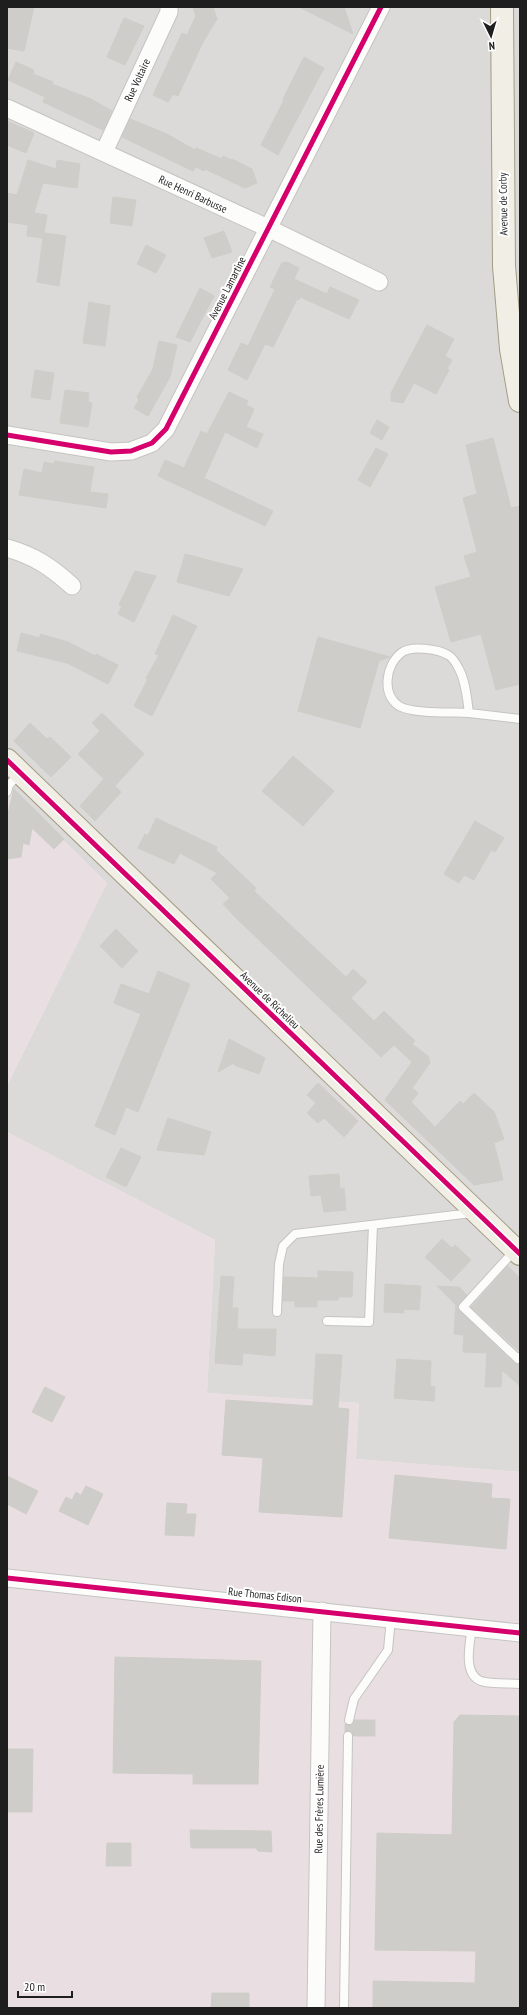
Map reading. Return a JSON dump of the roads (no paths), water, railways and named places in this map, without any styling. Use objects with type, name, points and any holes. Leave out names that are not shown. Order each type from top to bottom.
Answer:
[{"type":"main road","name":"Avenue de Corby","points":[[502,7],[502,193],[504,266],[514,317],[515,348],[520,401]]},
{"type":"main road","name":"Avenue de Richelieu","points":[[14,766],[518,1252]]},
{"type":"street","name":"Rue Voltaire","points":[[104,152],[169,12],[169,7]]},
{"type":"street","name":"Avenue Lamartine","points":[[7,435],[111,452],[132,451],[152,443],[166,429],[270,229],[381,7]]},
{"type":"street","name":"Rue Henri Barbusse","points":[[7,108],[270,229],[378,282]]},
{"type":"street","points":[[7,548],[27,553],[52,568],[72,586]]},
{"type":"street","name":"Rue Thomas Edison","points":[[7,1578],[520,1633]]},
{"type":"street","name":"Rue des Frères Lumière","points":[[316,2008],[322,1611]]},
{"type":"lane","points":[[469,713],[466,690],[460,669],[450,655],[436,650],[417,649],[402,652],[391,665],[387,679],[390,695],[399,706],[420,711],[469,713],[520,719]]},
{"type":"lane","points":[[7,792],[14,766]]},
{"type":"lane","points":[[277,1312],[279,1264],[283,1246],[295,1234],[477,1212]]},
{"type":"lane","points":[[327,1321],[369,1322],[373,1225]]},
{"type":"lane","points":[[518,1252],[463,1307],[518,1359],[520,1357]]},
{"type":"lane","points":[[349,1720],[354,1699],[388,1650],[391,1618]]},
{"type":"lane","points":[[472,1627],[468,1658],[472,1673],[484,1682],[520,1684]]},
{"type":"lane","points":[[344,2008],[348,1736]]}]
